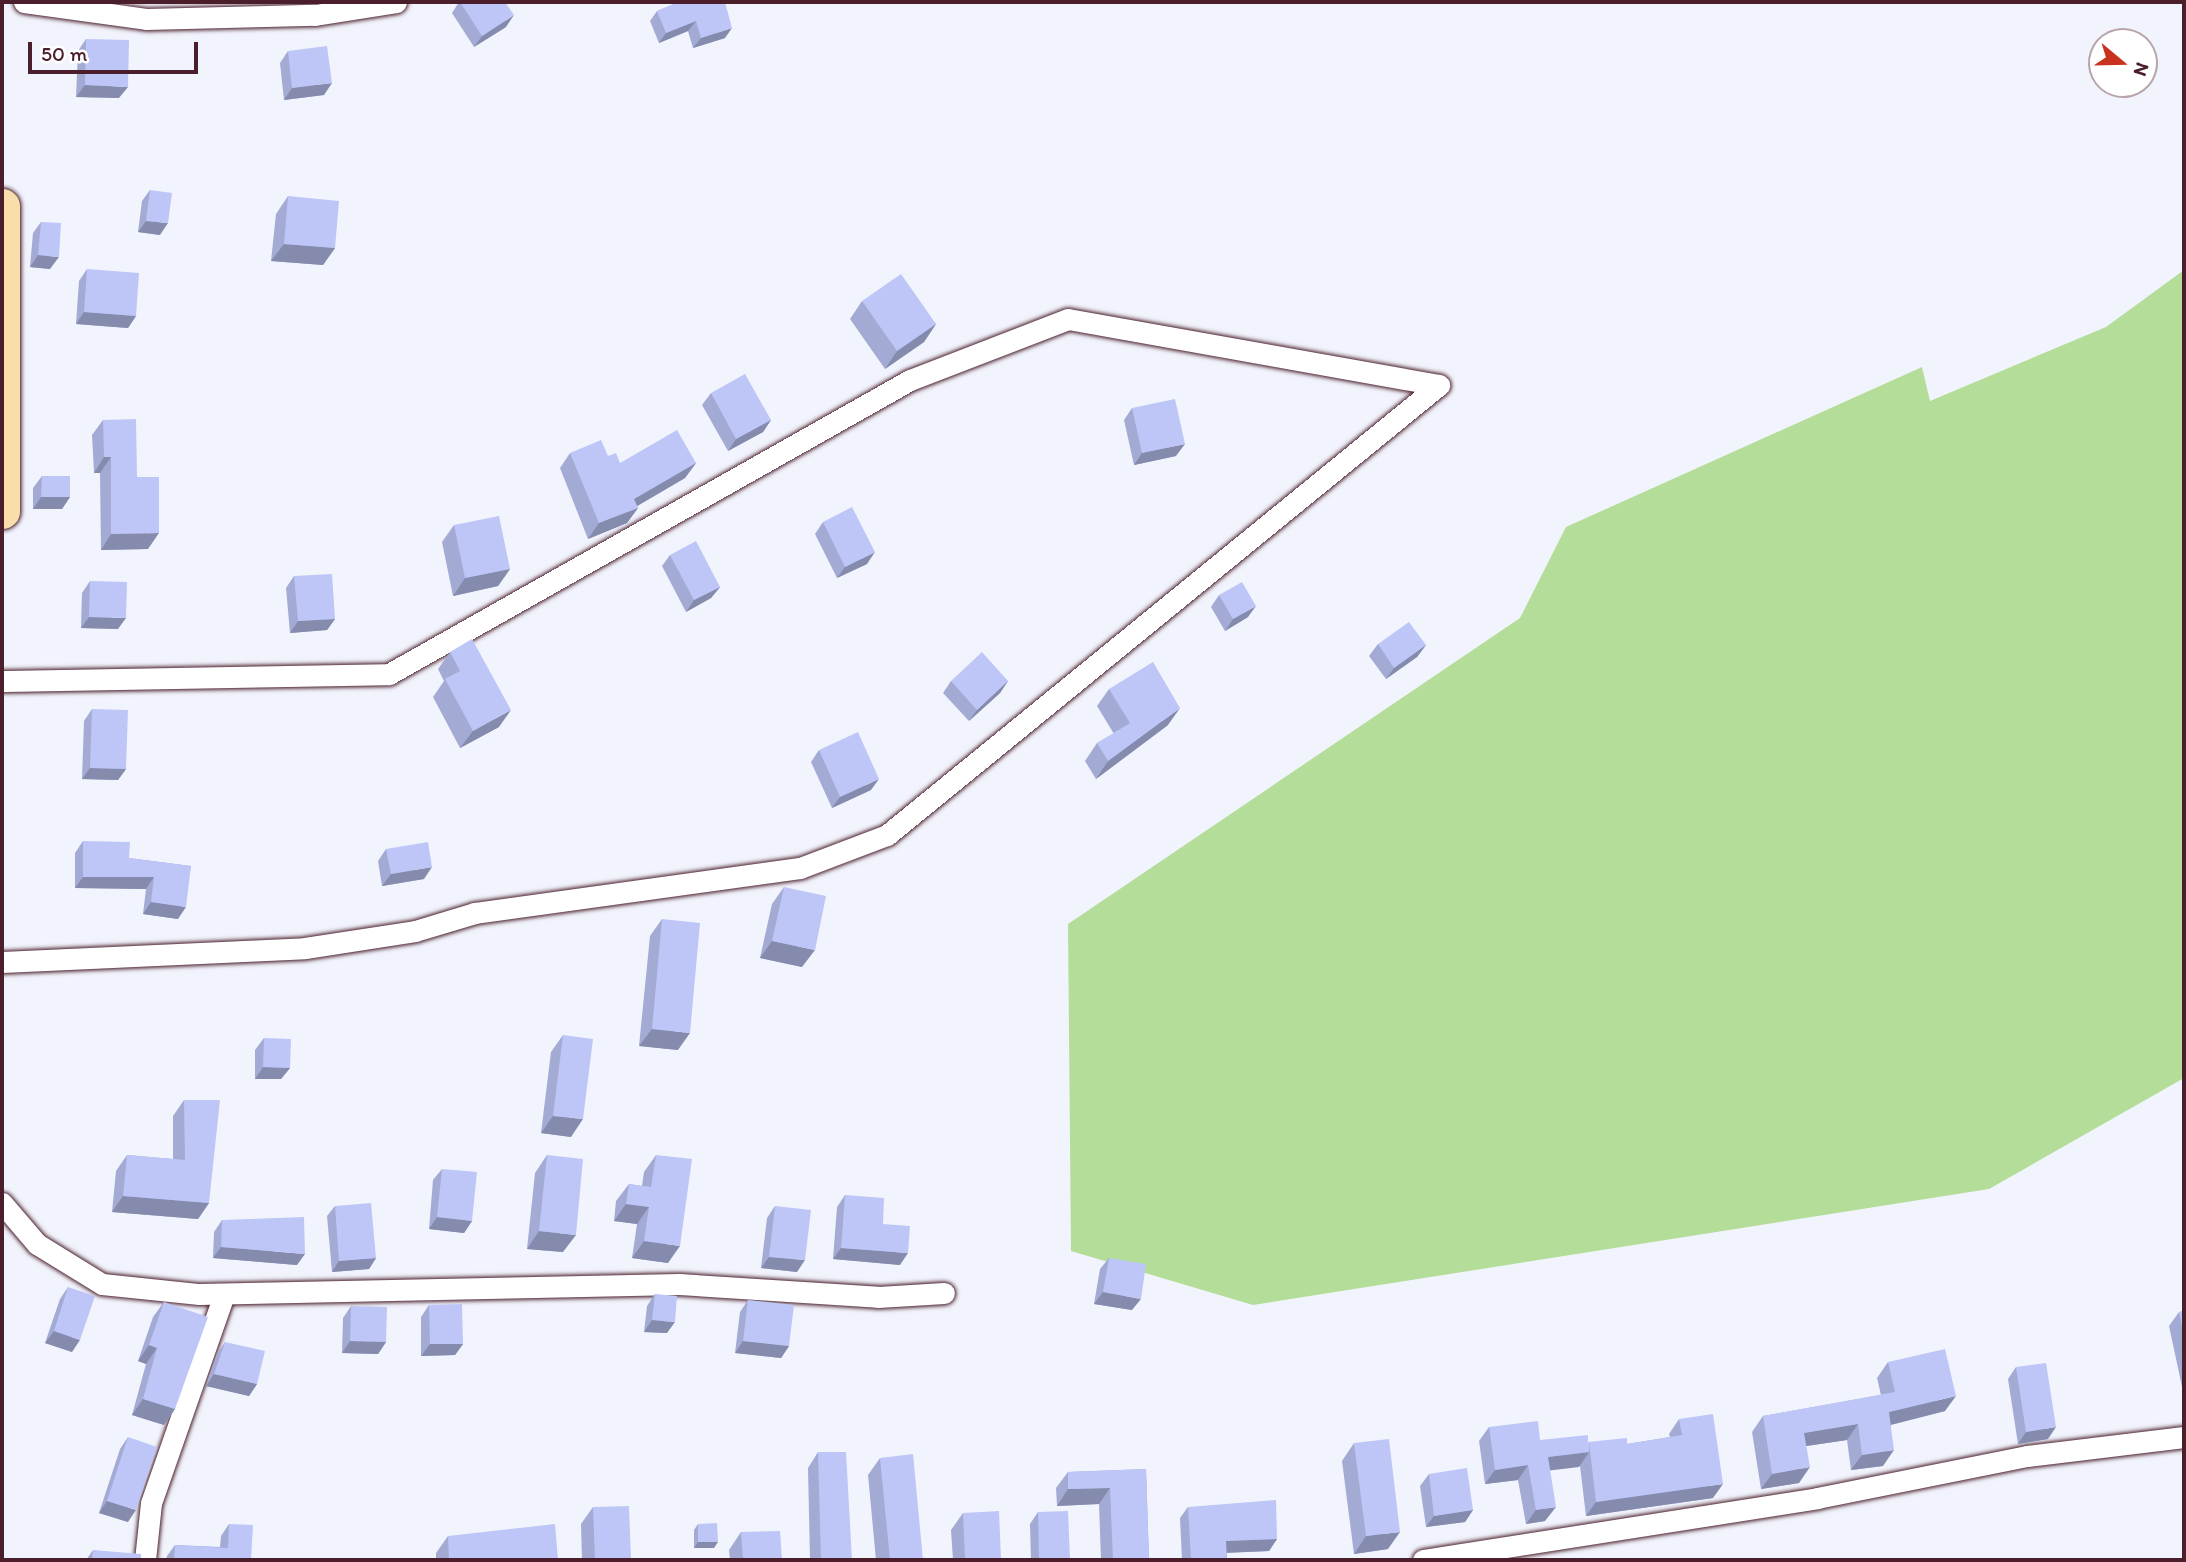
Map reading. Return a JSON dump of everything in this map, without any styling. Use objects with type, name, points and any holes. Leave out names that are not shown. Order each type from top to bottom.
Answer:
[{"type":"main road","points":[[2,206],[2,512]]},
{"type":"street","points":[[24,2],[146,19],[315,15],[396,2]]},
{"type":"street","points":[[2,681],[389,674],[910,380],[1068,319],[1439,386],[887,835],[800,868],[475,913],[415,931],[305,948],[2,962]]},
{"type":"street","points":[[2,1203],[37,1244],[102,1284],[224,1295],[665,1284],[878,1297],[944,1293]]},
{"type":"street","points":[[145,1560],[151,1503],[224,1295]]},
{"type":"street","points":[[1423,1560],[1817,1499],[2027,1456],[2184,1437]]},
{"type":"green space","points":[[2184,270],[2184,1078],[1989,1189],[1253,1305],[1071,1251],[1068,924],[1520,618],[1566,527],[1922,367],[1930,401],[2106,327]]},
{"type":"building","points":[[460,2],[505,2],[514,15],[482,36]]},
{"type":"building","points":[[679,2],[725,2],[732,28],[701,38],[696,21],[666,33],[657,11]]},
{"type":"building","points":[[86,39],[129,40],[128,87],[85,85]]},
{"type":"building","points":[[327,46],[332,83],[292,88],[288,51]]},
{"type":"building","points":[[150,190],[172,193],[168,223],[146,221]]},
{"type":"building","points":[[288,196],[339,201],[335,248],[284,244]]},
{"type":"building","points":[[41,222],[61,223],[59,257],[38,255]]},
{"type":"building","points":[[87,269],[139,273],[136,316],[84,312]]},
{"type":"building","points":[[901,274],[936,324],[897,351],[862,301]]},
{"type":"building","points":[[745,374],[771,420],[736,439],[711,393]]},
{"type":"building","points":[[1175,399],[1185,444],[1142,453],[1132,408]]},
{"type":"building","points":[[136,419],[137,477],[159,477],[159,533],[111,534],[111,457],[104,457],[103,420]]},
{"type":"building","points":[[677,430],[696,463],[634,499],[638,508],[599,523],[570,453],[601,440],[608,456],[616,453],[620,463]]},
{"type":"building","points":[[42,476],[70,476],[70,497],[41,497]]},
{"type":"building","points":[[852,507],[875,552],[845,567],[823,522]]},
{"type":"building","points":[[499,516],[510,569],[465,578],[454,525]]},
{"type":"building","points":[[696,541],[720,587],[694,600],[670,555]]},
{"type":"building","points":[[332,574],[335,619],[298,621],[294,576]]},
{"type":"building","points":[[90,581],[127,582],[126,618],[89,617]]},
{"type":"building","points":[[1242,582],[1256,606],[1233,619],[1219,595]]},
{"type":"building","points":[[1409,622],[1426,645],[1394,668],[1378,644]]},
{"type":"building","points":[[472,639],[511,710],[473,731],[445,679],[460,671],[450,652]]},
{"type":"building","points":[[982,652],[1008,681],[977,710],[951,681]]},
{"type":"building","points":[[1153,662],[1180,708],[1108,761],[1097,743],[1130,723],[1109,689]]},
{"type":"building","points":[[92,709],[128,710],[126,769],[90,768]]},
{"type":"building","points":[[858,732],[879,779],[840,797],[819,750]]},
{"type":"building","points":[[83,841],[130,842],[129,858],[191,866],[186,907],[151,902],[154,877],[83,877]]},
{"type":"building","points":[[428,842],[432,867],[391,874],[386,849]]},
{"type":"building","points":[[784,887],[826,896],[815,950],[772,941]]},
{"type":"building","points":[[662,919],[700,923],[690,1033],[652,1029]]},
{"type":"building","points":[[563,1035],[593,1039],[583,1119],[553,1116]]},
{"type":"building","points":[[264,1038],[291,1039],[290,1068],[263,1067]]},
{"type":"building","points":[[184,1100],[220,1100],[209,1203],[123,1196],[127,1155],[185,1160]]},
{"type":"building","points":[[547,1155],[583,1159],[576,1235],[539,1231]]},
{"type":"building","points":[[656,1155],[692,1159],[680,1246],[644,1241],[649,1207],[626,1204],[629,1184],[651,1187]]},
{"type":"building","points":[[442,1169],[477,1172],[472,1221],[437,1217]]},
{"type":"building","points":[[845,1195],[884,1198],[883,1224],[910,1226],[908,1253],[841,1248]]},
{"type":"building","points":[[371,1203],[376,1258],[339,1261],[335,1206]]},
{"type":"building","points":[[775,1206],[811,1210],[805,1260],[769,1257]]},
{"type":"building","points":[[304,1217],[305,1254],[221,1247],[222,1220]]},
{"type":"building","points":[[1109,1258],[1146,1264],[1141,1299],[1103,1292]]},
{"type":"building","points":[[68,1287],[95,1296],[80,1340],[54,1331]]},
{"type":"building","points":[[655,1294],[677,1296],[675,1322],[652,1320]]},
{"type":"building","points":[[748,1300],[794,1305],[789,1346],[743,1341]]},
{"type":"building","points":[[164,1302],[208,1317],[175,1409],[143,1399],[157,1348],[149,1345]]},
{"type":"building","points":[[462,1304],[463,1344],[430,1344],[429,1305]]},
{"type":"building","points":[[351,1306],[387,1307],[386,1342],[350,1341]]},
{"type":"building","points":[[2184,1311],[2184,1336],[2179,1312]]},
{"type":"building","points":[[225,1342],[265,1351],[257,1384],[214,1374]]},
{"type":"building","points":[[1945,1349],[1956,1396],[1889,1412],[1894,1450],[1862,1455],[1858,1424],[1804,1433],[1810,1467],[1772,1474],[1763,1416],[1895,1392],[1888,1362]]},
{"type":"building","points":[[2046,1363],[2056,1427],[2026,1432],[2016,1367]]},
{"type":"building","points":[[1713,1414],[1723,1484],[1596,1502],[1589,1442],[1589,1452],[1548,1457],[1556,1507],[1536,1510],[1528,1465],[1495,1470],[1489,1427],[1538,1421],[1540,1440],[1588,1435],[1588,1442],[1627,1438],[1627,1444],[1682,1435],[1679,1419]]},
{"type":"building","points":[[128,1437],[157,1447],[136,1510],[107,1501]]},
{"type":"building","points":[[1389,1439],[1400,1532],[1366,1536],[1354,1443]]},
{"type":"building","points":[[818,1452],[846,1452],[852,1560],[821,1560]]},
{"type":"building","points":[[913,1454],[923,1560],[890,1560],[880,1458]]},
{"type":"building","points":[[1467,1468],[1473,1510],[1434,1516],[1429,1474]]},
{"type":"building","points":[[1146,1469],[1149,1560],[1113,1560],[1110,1488],[1068,1489],[1068,1472]]},
{"type":"building","points":[[1276,1500],[1277,1539],[1226,1541],[1227,1560],[1191,1560],[1188,1507]]},
{"type":"building","points":[[629,1506],[631,1560],[595,1560],[593,1507]]},
{"type":"building","points":[[999,1511],[1001,1560],[965,1560],[963,1513]]},
{"type":"building","points":[[1068,1511],[1070,1560],[1039,1560],[1038,1512]]},
{"type":"building","points":[[717,1523],[718,1542],[698,1542],[698,1524]]},
{"type":"building","points":[[229,1524],[253,1525],[251,1560],[174,1560],[175,1545],[228,1548]]},
{"type":"building","points":[[555,1524],[558,1560],[449,1560],[448,1536]]},
{"type":"building","points":[[780,1531],[782,1560],[743,1560],[741,1532]]},
{"type":"building","points":[[93,1550],[141,1554],[141,1560],[92,1560]]}]
